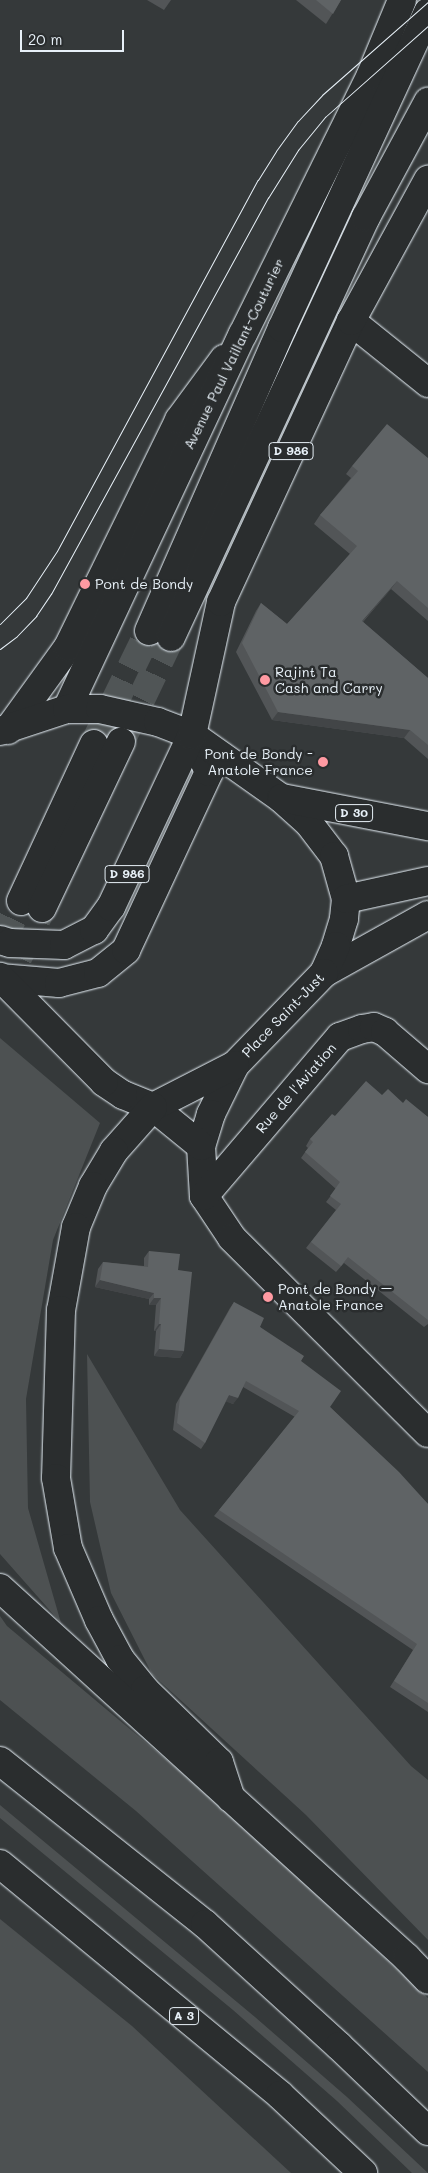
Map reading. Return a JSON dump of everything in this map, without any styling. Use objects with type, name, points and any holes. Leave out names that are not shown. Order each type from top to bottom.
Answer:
[{"type":"main road","name":"Avenue Paul Vaillant-Couturier","points":[[67,709],[243,334],[371,75],[402,0]]},
{"type":"main road","points":[[428,12],[286,319],[160,634],[366,217],[428,102]]},
{"type":"main road","name":"D 986","points":[[0,940],[10,943],[64,945],[94,930],[111,907],[192,735],[221,602],[351,321],[428,180]]},
{"type":"main road","points":[[351,321],[428,384]]},
{"type":"main road","points":[[3,734],[68,647],[179,420],[243,334]]},
{"type":"main road","name":"Place Saint-Just","points":[[3,734],[67,709],[100,709],[158,722],[192,735],[282,798],[308,822],[334,856],[346,899],[344,920],[336,946],[324,973],[235,1065],[153,1107]]},
{"type":"main road","points":[[0,977],[59,983],[98,973],[126,950],[209,772],[192,735]]},
{"type":"main road","points":[[94,744],[31,905],[121,742]]},
{"type":"main road","name":"D 30","points":[[282,798],[428,826]]},
{"type":"main road","points":[[346,899],[428,881]]},
{"type":"main road","points":[[324,973],[428,915]]},
{"type":"main road","points":[[0,977],[104,1082],[123,1094],[153,1107],[201,1146]]},
{"type":"main road","name":"Rue de l'Aviation","points":[[204,1196],[340,1036],[362,1028],[374,1027],[385,1032],[428,1069]]},
{"type":"main road","points":[[235,1065],[211,1114],[201,1146],[204,1196],[232,1238],[428,1433]]},
{"type":"main road","points":[[153,1107],[114,1151],[93,1186],[76,1227],[62,1310],[56,1478],[68,1548],[103,1628],[120,1659],[145,1690],[219,1762],[231,1798]]},
{"type":"main road","points":[[0,1588],[407,1958],[428,1980]]},
{"type":"main road","points":[[0,1761],[204,1924],[339,2046],[428,2130]]},
{"type":"main road","name":"A 3","points":[[0,1864],[280,2095],[363,2173]]},
{"type":"shaded area","points":[[0,1038],[100,1123],[53,1240],[26,1399],[28,1508],[61,1623],[0,1554]]},
{"type":"shaded area","points":[[87,1354],[180,1510],[411,1766],[428,1780],[428,1940],[306,1815],[152,1674],[111,1593],[90,1502]]},
{"type":"shaded area","points":[[0,1616],[7,1626],[224,1808],[428,1998],[428,2072],[136,1811],[0,1700]]},
{"type":"shaded area","points":[[0,1805],[255,2017],[347,2097],[428,2173],[412,2173],[337,2101],[233,2010],[0,1818]]},
{"type":"shaded area","points":[[0,1919],[132,2026],[291,2173],[0,2173]]},
{"type":"building","points":[[316,0],[341,0],[333,14]]},
{"type":"building","points":[[387,424],[428,458],[428,608],[397,581],[362,621],[428,678],[428,745],[410,730],[278,712],[242,643],[261,603],[287,624],[357,546],[320,515],[358,471],[352,466]]},
{"type":"building","points":[[366,1081],[382,1095],[388,1089],[403,1103],[406,1099],[428,1117],[428,1320],[348,1257],[341,1266],[311,1242],[341,1204],[330,1196],[340,1182],[305,1152],[313,1142],[310,1139],[332,1114],[335,1116]]},
{"type":"building","points":[[149,1251],[180,1254],[178,1270],[192,1272],[184,1351],[159,1349],[161,1298],[154,1298],[154,1293],[100,1280],[103,1262],[148,1267]]},
{"type":"building","points":[[234,1302],[264,1318],[260,1327],[304,1356],[301,1361],[341,1391],[330,1407],[399,1472],[428,1504],[428,1703],[394,1681],[417,1644],[219,1510],[299,1411],[246,1381],[238,1398],[229,1395],[205,1443],[177,1423],[180,1398]]},
{"type":"tunnel","points":[[94,744],[149,631]]},
{"type":"tunnel","points":[[123,737],[171,637]]},
{"type":"tunnel","points":[[0,944],[21,901]]},
{"type":"tunnel","points":[[0,995],[42,908]]},
{"type":"tram line","points":[[0,624],[26,598],[57,551],[258,180],[276,151],[298,121],[322,95],[428,2]]},
{"type":"tram line","points":[[0,649],[17,636],[36,616],[51,594],[268,198],[298,150],[325,117],[428,26]]},
{"type":"place","name":"Pont de Bondy","points":[[85,584]]},
{"type":"place","name":"Rajint Ta Cash and Carry","points":[[265,680]]},
{"type":"place","name":"Pont de Bondy - Anatole France","points":[[323,762]]},
{"type":"place","name":"Pont de Bondy – Anatole France","points":[[268,1297]]}]
